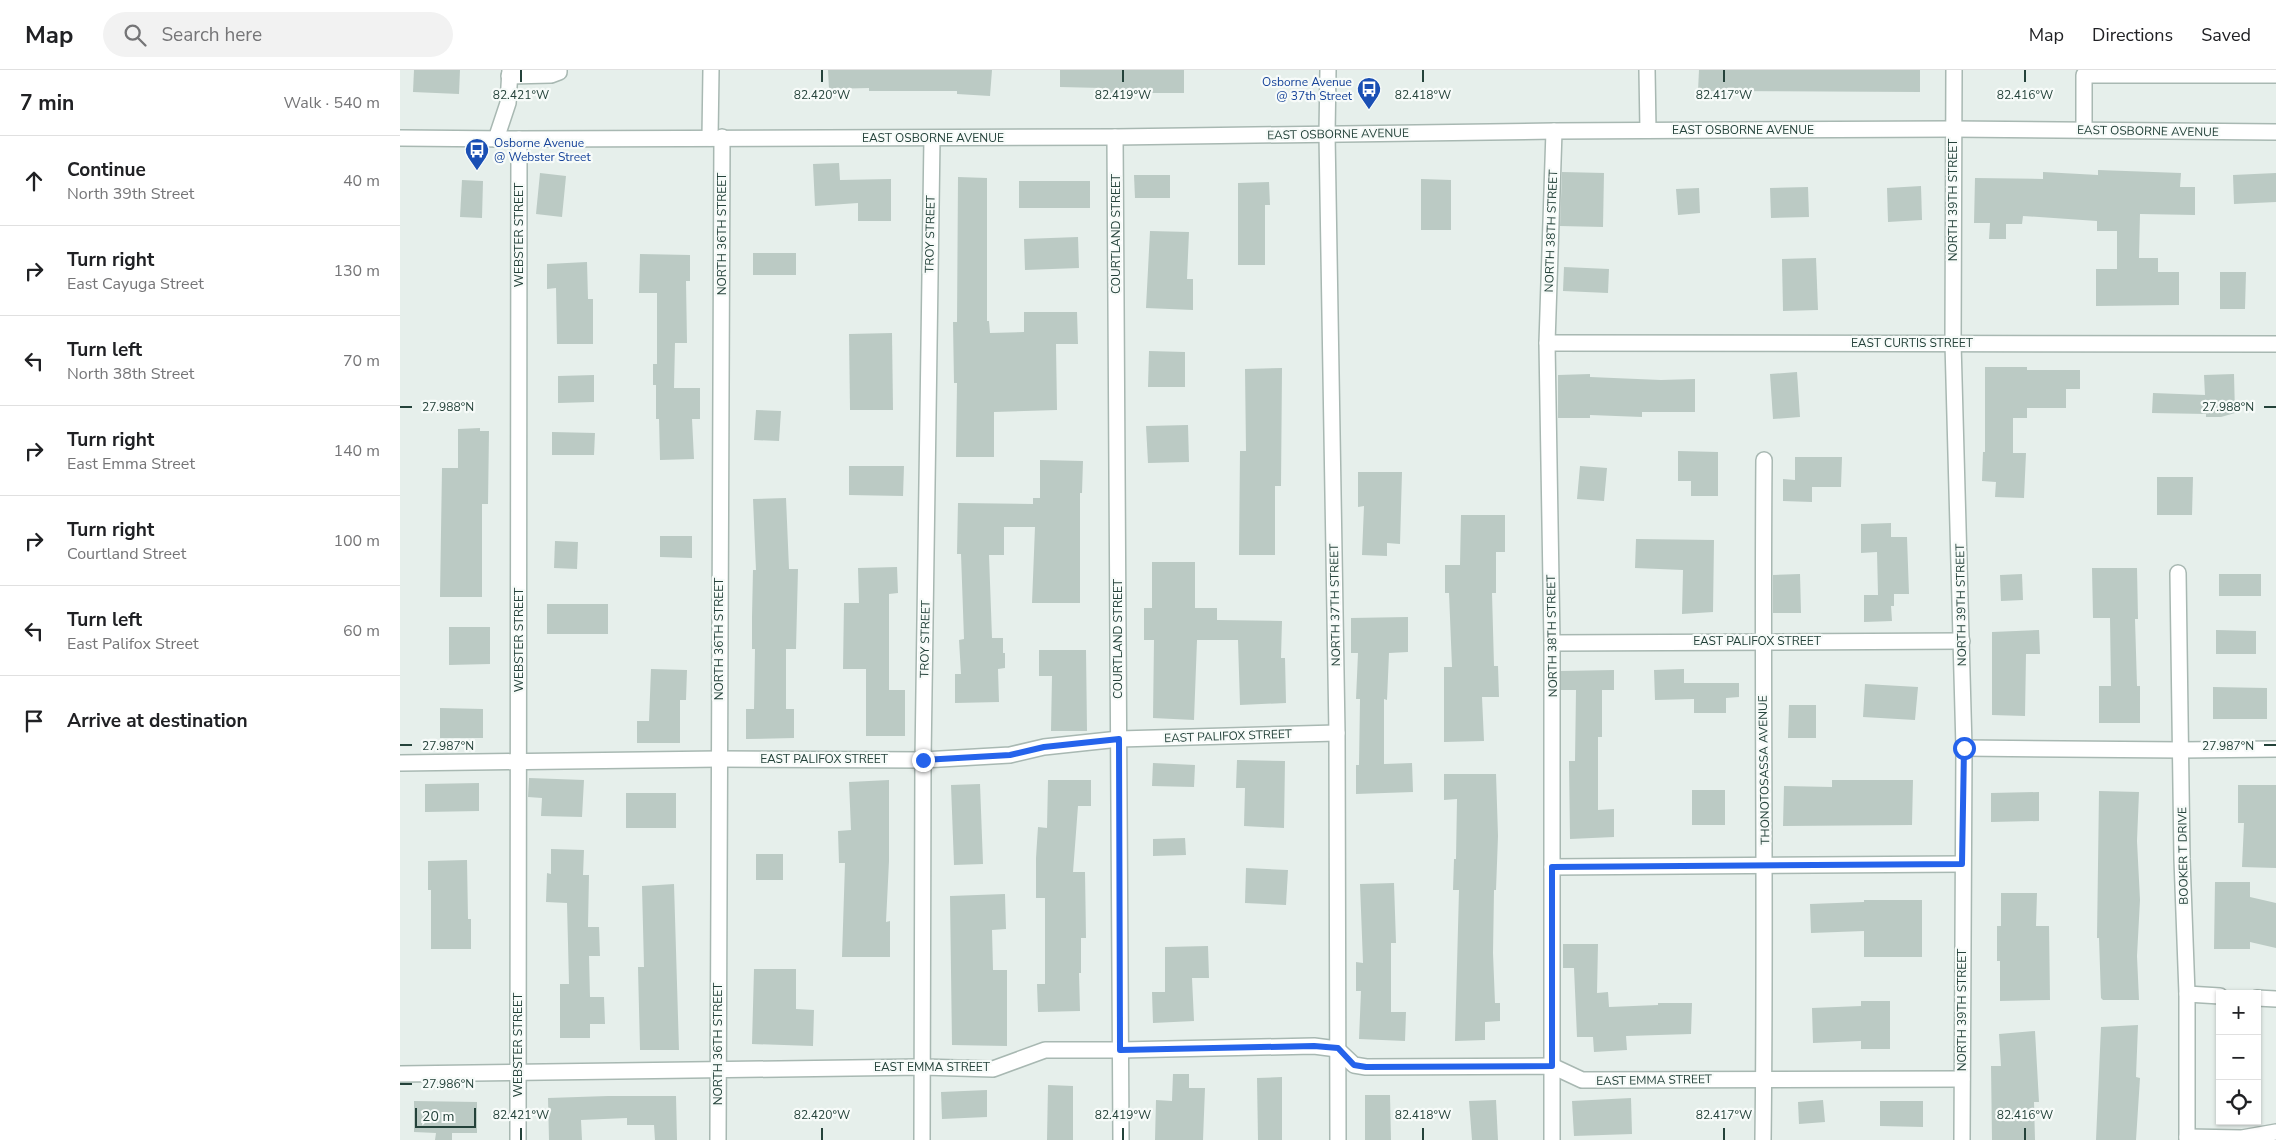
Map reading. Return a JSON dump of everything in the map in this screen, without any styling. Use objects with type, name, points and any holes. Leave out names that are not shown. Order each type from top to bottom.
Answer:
[{"type":"street","points":[[496,139],[508,103],[509,73],[551,75],[559,72],[559,70]]},
{"type":"street","name":"NORTH 36TH STREET","points":[[711,70],[716,137],[719,758],[718,1140]]},
{"type":"street","name":"NORTH 37TH STREET","points":[[1328,70],[1327,134],[1337,733],[1338,1140]]},
{"type":"street","points":[[1647,70],[1648,130]]},
{"type":"street","name":"NORTH 39TH STREET","points":[[1954,70],[1952,129],[1953,343],[1964,748],[1962,1140]]},
{"type":"street","points":[[2084,130],[2084,72],[2276,75]]},
{"type":"street","name":"EAST OSBORNE AVENUE","points":[[400,138],[1115,137],[1648,130],[1952,129],[2276,132]]},
{"type":"street","name":"NORTH 38TH STREET","points":[[1552,1140],[1552,643],[1547,343],[1554,131]]},
{"type":"street","name":"COURTLAND STREET","points":[[1115,137],[1121,1140]]},
{"type":"street","name":"TROY STREET","points":[[922,1140],[923,760],[932,138]]},
{"type":"street","name":"WEBSTER STREET","points":[[518,1140],[519,139]]},
{"type":"street","name":"EAST CURTIS STREET","points":[[1547,343],[2276,344]]},
{"type":"street","name":"THONOTOSASSA AVENUE","points":[[1763,1140],[1764,864],[1762,641],[1764,460]]},
{"type":"street","name":"BOOKER T DRIVE","points":[[2178,573],[2187,994],[2187,1138]]},
{"type":"street","name":"EAST PALIFOX STREET","points":[[1552,643],[1962,641]]},
{"type":"street","name":"EAST PALIFOX STREET","points":[[400,763],[519,763],[719,758],[923,760],[1010,755],[1044,747],[1119,739],[1337,733]]},
{"type":"street","points":[[1964,748],[2276,749]]},
{"type":"street","points":[[1552,867],[1962,864]]},
{"type":"street","points":[[2187,994],[2216,996]]},
{"type":"street","points":[[2261,998],[2276,999]]},
{"type":"street","name":"EAST EMMA STREET","points":[[400,1074],[922,1067],[992,1069],[1045,1050],[1314,1046],[1338,1048],[1354,1065],[1366,1067],[1552,1066],[1582,1080],[1962,1079]]},
{"type":"street","points":[[2187,1138],[2242,1138],[2276,1132]]},
{"type":"building","points":[[414,70],[460,70],[459,94],[413,92]]},
{"type":"building","points":[[828,70],[992,70],[990,96],[957,94],[957,91],[869,91],[869,88],[829,89]]},
{"type":"building","points":[[1060,70],[1184,70],[1184,93],[1102,93],[1102,88],[1060,87]]},
{"type":"building","points":[[1699,70],[1920,70],[1920,92],[1698,91]]},
{"type":"building","points":[[839,163],[840,180],[891,179],[891,221],[858,221],[858,203],[815,206],[813,164]]},
{"type":"building","points":[[2098,170],[2181,173],[2180,187],[2195,187],[2195,215],[2140,214],[2139,258],[2158,258],[2158,272],[2179,272],[2179,305],[2096,306],[2096,269],[2117,269],[2117,231],[2097,231],[2097,221],[2023,216],[2022,224],[2006,224],[2006,239],[1989,239],[1990,223],[1974,223],[1975,178],[2043,179],[2043,172],[2098,175]]},
{"type":"building","points":[[1562,172],[1604,173],[1603,227],[1560,226]]},
{"type":"building","points":[[540,173],[566,176],[562,217],[536,214]]},
{"type":"building","points":[[2276,173],[2276,202],[2234,204],[2233,175]]},
{"type":"building","points":[[1134,175],[1170,175],[1170,198],[1135,198]]},
{"type":"building","points":[[958,177],[987,178],[987,321],[989,321],[990,333],[1024,332],[1024,312],[1077,312],[1078,344],[1056,344],[1057,410],[994,412],[994,457],[956,457],[957,383],[954,383],[953,322],[957,322]]},
{"type":"building","points":[[1421,179],[1451,180],[1451,230],[1421,230]]},
{"type":"building","points":[[462,180],[483,181],[482,218],[460,217]]},
{"type":"building","points":[[1019,181],[1090,181],[1090,208],[1019,208]]},
{"type":"building","points":[[1269,182],[1270,205],[1265,205],[1265,265],[1238,265],[1238,183]]},
{"type":"building","points":[[1921,186],[1922,220],[1888,222],[1887,188]]},
{"type":"building","points":[[1808,187],[1809,217],[1771,218],[1770,188]]},
{"type":"building","points":[[1699,188],[1700,213],[1678,215],[1676,189]]},
{"type":"building","points":[[1150,231],[1189,232],[1187,279],[1193,279],[1193,310],[1146,308]]},
{"type":"building","points":[[1078,237],[1079,268],[1025,270],[1024,239]]},
{"type":"building","points":[[753,253],[796,253],[796,275],[753,275]]},
{"type":"building","points":[[640,254],[690,255],[690,281],[686,281],[687,343],[675,343],[674,388],[700,388],[700,419],[692,419],[694,459],[660,460],[659,419],[656,419],[656,385],[653,385],[653,364],[657,364],[657,293],[639,293]]},
{"type":"building","points":[[1816,258],[1818,310],[1783,311],[1782,259]]},
{"type":"building","points":[[587,262],[588,299],[593,299],[593,344],[557,344],[556,288],[547,289],[547,264]]},
{"type":"building","points":[[1564,267],[1609,269],[1608,293],[1563,291]]},
{"type":"building","points":[[2220,272],[2246,272],[2245,309],[2220,309]]},
{"type":"building","points":[[892,333],[893,410],[850,410],[849,334]]},
{"type":"building","points":[[1149,351],[1185,352],[1185,387],[1148,387]]},
{"type":"building","points":[[1985,367],[2027,367],[2027,370],[2080,370],[2080,389],[2066,389],[2066,408],[2027,408],[2027,418],[2013,418],[2013,453],[2026,453],[2024,498],[1995,497],[1996,482],[1982,481],[1983,452],[1985,452]]},
{"type":"building","points":[[1282,368],[1281,486],[1275,486],[1275,555],[1239,555],[1240,451],[1246,451],[1245,369]]},
{"type":"building","points":[[1797,372],[1800,417],[1773,419],[1770,374]]},
{"type":"building","points":[[1590,374],[1590,377],[1661,380],[1695,379],[1695,412],[1642,412],[1642,417],[1590,415],[1590,418],[1558,418],[1558,375]]},
{"type":"building","points":[[2234,374],[2235,413],[2221,417],[2206,417],[2206,414],[2152,413],[2153,393],[2205,395],[2204,375]]},
{"type":"building","points":[[594,375],[594,402],[558,403],[558,376]]},
{"type":"building","points":[[756,410],[781,411],[779,441],[754,440]]},
{"type":"building","points":[[1188,425],[1189,462],[1148,463],[1146,426]]},
{"type":"building","points":[[480,428],[480,431],[489,431],[488,504],[482,504],[482,597],[440,597],[442,468],[458,468],[458,429]]},
{"type":"building","points":[[552,432],[595,433],[594,455],[552,455]]},
{"type":"building","points":[[1678,451],[1718,452],[1718,496],[1691,496],[1691,481],[1678,481]]},
{"type":"building","points":[[1795,457],[1842,457],[1841,487],[1812,487],[1812,502],[1783,501],[1783,479],[1795,480]]},
{"type":"building","points":[[1040,460],[1083,461],[1082,493],[1080,493],[1080,603],[1032,603],[1035,527],[1004,527],[1004,555],[989,555],[992,638],[1003,638],[1003,653],[1005,653],[1005,668],[998,669],[999,702],[955,703],[955,674],[961,674],[959,640],[964,639],[961,554],[957,554],[958,503],[1033,504],[1033,498],[1040,498]]},
{"type":"building","points":[[849,466],[904,466],[903,496],[849,495]]},
{"type":"building","points":[[1580,466],[1607,468],[1604,501],[1577,499]]},
{"type":"building","points":[[1358,472],[1402,472],[1400,544],[1387,543],[1387,556],[1362,555],[1364,506],[1358,507]]},
{"type":"building","points":[[2157,477],[2193,477],[2192,515],[2157,515]]},
{"type":"building","points":[[786,498],[789,569],[798,569],[796,649],[786,649],[786,709],[794,709],[794,738],[746,739],[746,709],[754,709],[755,649],[752,649],[752,617],[753,570],[756,570],[753,499]]},
{"type":"building","points":[[1461,515],[1505,515],[1505,552],[1496,552],[1496,593],[1492,593],[1494,666],[1498,666],[1499,697],[1482,697],[1484,741],[1444,742],[1444,667],[1452,667],[1449,593],[1445,593],[1445,565],[1460,565]]},
{"type":"building","points":[[1891,523],[1891,537],[1907,537],[1909,594],[1894,594],[1894,606],[1891,606],[1892,621],[1864,622],[1864,595],[1878,595],[1877,552],[1861,553],[1861,524]]},
{"type":"building","points":[[660,536],[692,536],[692,558],[660,557]]},
{"type":"building","points":[[1636,539],[1714,540],[1713,612],[1682,614],[1683,570],[1635,568]]},
{"type":"building","points":[[555,541],[578,542],[577,569],[554,568]]},
{"type":"building","points":[[1152,562],[1195,562],[1195,608],[1217,608],[1217,620],[1282,621],[1281,658],[1285,658],[1286,703],[1240,705],[1238,640],[1197,640],[1194,720],[1153,718],[1154,640],[1144,640],[1144,608],[1152,608]]},
{"type":"building","points":[[897,567],[898,593],[889,594],[889,690],[905,690],[905,736],[866,736],[866,669],[843,669],[844,603],[859,603],[858,568]]},
{"type":"building","points":[[2092,568],[2137,568],[2138,619],[2135,619],[2137,686],[2140,686],[2140,723],[2099,723],[2099,686],[2111,686],[2110,618],[2093,618]]},
{"type":"building","points":[[1800,574],[1801,613],[1773,613],[1773,575]]},
{"type":"building","points":[[2022,574],[2023,600],[2001,601],[2000,575]]},
{"type":"building","points":[[2219,574],[2261,574],[2261,596],[2219,596]]},
{"type":"building","points":[[547,604],[608,604],[608,634],[547,634]]},
{"type":"building","points":[[1408,617],[1408,652],[1389,653],[1387,700],[1384,699],[1384,764],[1412,763],[1413,792],[1356,794],[1356,765],[1359,765],[1360,699],[1356,699],[1358,653],[1351,653],[1351,618]]},
{"type":"building","points":[[449,627],[490,627],[490,664],[449,665]]},
{"type":"building","points":[[2039,630],[2040,654],[2026,654],[2025,716],[1992,715],[1992,632]]},
{"type":"building","points":[[2216,630],[2256,631],[2256,654],[2216,654]]},
{"type":"building","points":[[1039,650],[1086,650],[1087,731],[1051,731],[1052,676],[1039,676]]},
{"type":"building","points":[[651,669],[687,670],[686,700],[680,700],[680,743],[637,743],[637,721],[649,721]]},
{"type":"building","points":[[1684,669],[1684,683],[1739,683],[1739,697],[1726,698],[1726,713],[1694,713],[1694,699],[1655,700],[1654,670]]},
{"type":"building","points":[[1614,670],[1614,690],[1602,690],[1602,737],[1598,737],[1598,810],[1614,809],[1614,837],[1570,839],[1569,761],[1575,761],[1576,690],[1561,690],[1561,671]]},
{"type":"building","points":[[1865,684],[1918,687],[1915,720],[1863,717]]},
{"type":"building","points":[[2213,687],[2267,688],[2267,719],[2213,719]]},
{"type":"building","points":[[1789,705],[1816,705],[1816,738],[1788,738]]},
{"type":"building","points":[[440,708],[483,709],[483,738],[440,738]]},
{"type":"building","points":[[1237,760],[1285,761],[1284,828],[1244,826],[1245,788],[1236,788]]},
{"type":"building","points":[[1153,763],[1195,765],[1194,787],[1152,786]]},
{"type":"building","points":[[1444,774],[1496,774],[1498,836],[1496,890],[1494,890],[1493,953],[1495,1003],[1500,1003],[1500,1021],[1485,1022],[1485,1040],[1455,1041],[1459,890],[1453,890],[1454,859],[1456,859],[1457,799],[1444,800]]},
{"type":"building","points":[[529,778],[584,780],[582,817],[541,816],[542,798],[528,797]]},
{"type":"building","points":[[889,780],[889,861],[886,922],[890,921],[890,957],[842,957],[845,863],[839,863],[838,831],[851,830],[849,782]]},
{"type":"building","points":[[1048,780],[1091,780],[1091,806],[1078,806],[1073,872],[1085,872],[1086,938],[1081,938],[1081,973],[1079,973],[1080,1011],[1038,1012],[1037,984],[1045,984],[1045,898],[1036,898],[1036,858],[1038,827],[1047,828]]},
{"type":"building","points":[[1832,780],[1913,780],[1912,825],[1783,826],[1784,786],[1832,787]]},
{"type":"building","points":[[479,783],[479,811],[425,812],[425,784]]},
{"type":"building","points":[[980,784],[983,864],[954,865],[951,785]]},
{"type":"building","points":[[2238,785],[2276,785],[2276,868],[2242,867],[2244,823],[2238,823]]},
{"type":"building","points":[[1692,790],[1725,790],[1725,825],[1692,825]]},
{"type":"building","points":[[2099,791],[2139,792],[2137,841],[2140,900],[2137,956],[2139,1000],[2103,1000],[2101,998],[2099,938],[2097,938]]},
{"type":"building","points":[[2039,792],[2039,821],[1991,822],[1991,793]]},
{"type":"building","points":[[626,793],[676,793],[676,828],[626,828]]},
{"type":"building","points":[[1185,838],[1186,855],[1153,856],[1153,839]]},
{"type":"building","points":[[551,849],[584,850],[583,875],[589,875],[588,927],[599,927],[600,956],[589,956],[590,997],[604,997],[605,1024],[590,1024],[590,1038],[560,1038],[560,984],[569,984],[567,903],[546,902],[547,873],[551,874]]},
{"type":"building","points":[[756,854],[783,854],[783,880],[756,880]]},
{"type":"building","points":[[467,860],[468,919],[471,919],[471,949],[431,949],[431,890],[428,890],[428,861]]},
{"type":"building","points":[[1246,868],[1288,870],[1286,905],[1245,903]]},
{"type":"building","points":[[2215,882],[2250,882],[2250,897],[2276,903],[2276,948],[2250,942],[2250,949],[2214,949]]},
{"type":"building","points":[[1394,883],[1396,943],[1391,943],[1391,1012],[1406,1012],[1405,1041],[1359,1039],[1361,991],[1356,991],[1356,962],[1363,963],[1360,884]]},
{"type":"building","points":[[674,884],[679,1050],[640,1050],[638,967],[644,967],[642,886]]},
{"type":"building","points":[[2001,893],[2037,893],[2036,926],[2049,926],[2050,1000],[2000,1001],[2000,961],[1997,961],[1997,926],[2001,926]]},
{"type":"building","points":[[1005,894],[1006,929],[992,930],[993,970],[1007,970],[1007,1046],[952,1045],[950,896]]},
{"type":"building","points":[[1864,900],[1922,900],[1922,957],[1864,957],[1864,931],[1811,933],[1810,904],[1864,902]]},
{"type":"building","points":[[1563,944],[1598,944],[1597,993],[1608,992],[1609,1007],[1658,1005],[1658,1003],[1692,1003],[1691,1034],[1626,1036],[1627,1050],[1594,1052],[1593,1037],[1577,1037],[1574,968],[1563,968]]},
{"type":"building","points":[[1208,946],[1209,978],[1192,978],[1194,1021],[1153,1023],[1152,992],[1165,992],[1165,947]]},
{"type":"building","points":[[754,969],[796,969],[796,1009],[814,1010],[813,1046],[752,1044]]},
{"type":"building","points":[[1861,1001],[1890,1001],[1890,1049],[1861,1049],[1861,1041],[1813,1043],[1812,1008],[1861,1006]]},
{"type":"building","points":[[2138,1025],[2136,1077],[2140,1078],[2136,1140],[2096,1140],[2101,1027]]},
{"type":"building","points":[[2035,1031],[2039,1102],[2034,1102],[2035,1140],[1992,1140],[1991,1066],[2001,1066],[1999,1034]]},
{"type":"building","points":[[1173,1074],[1189,1074],[1189,1088],[1205,1088],[1203,1140],[1155,1140],[1156,1100],[1172,1101]]},
{"type":"building","points":[[1282,1077],[1282,1140],[1258,1140],[1257,1078]]},
{"type":"building","points":[[1048,1085],[1073,1086],[1073,1140],[1047,1140]]},
{"type":"building","points":[[987,1090],[987,1117],[942,1119],[941,1092]]},
{"type":"building","points":[[1365,1095],[1390,1095],[1391,1140],[1365,1140]]},
{"type":"building","points":[[676,1096],[677,1140],[655,1140],[654,1125],[627,1125],[627,1118],[581,1120],[582,1140],[549,1140],[548,1098]]},
{"type":"building","points":[[1631,1098],[1632,1134],[1574,1136],[1572,1101]]},
{"type":"building","points":[[1496,1100],[1498,1140],[1472,1140],[1469,1101]]},
{"type":"building","points":[[1823,1100],[1825,1122],[1799,1124],[1798,1102]]},
{"type":"building","points":[[414,1101],[477,1102],[477,1133],[452,1133],[452,1140],[435,1140],[436,1133],[414,1132]]},
{"type":"building","points":[[1880,1101],[1923,1101],[1923,1127],[1880,1126]]},
{"type":"place","name":"Osborne Avenue @ 37th Street","points":[[1369,110]]},
{"type":"place","name":"Osborne Avenue @ Webster Street","points":[[477,171]]},
{"type":"route","points":[[923,760],[1010,755],[1044,747],[1119,739],[1120,1050],[1314,1046],[1338,1048],[1354,1065],[1366,1067],[1552,1066],[1552,867],[1962,864],[1964,748]]}]
